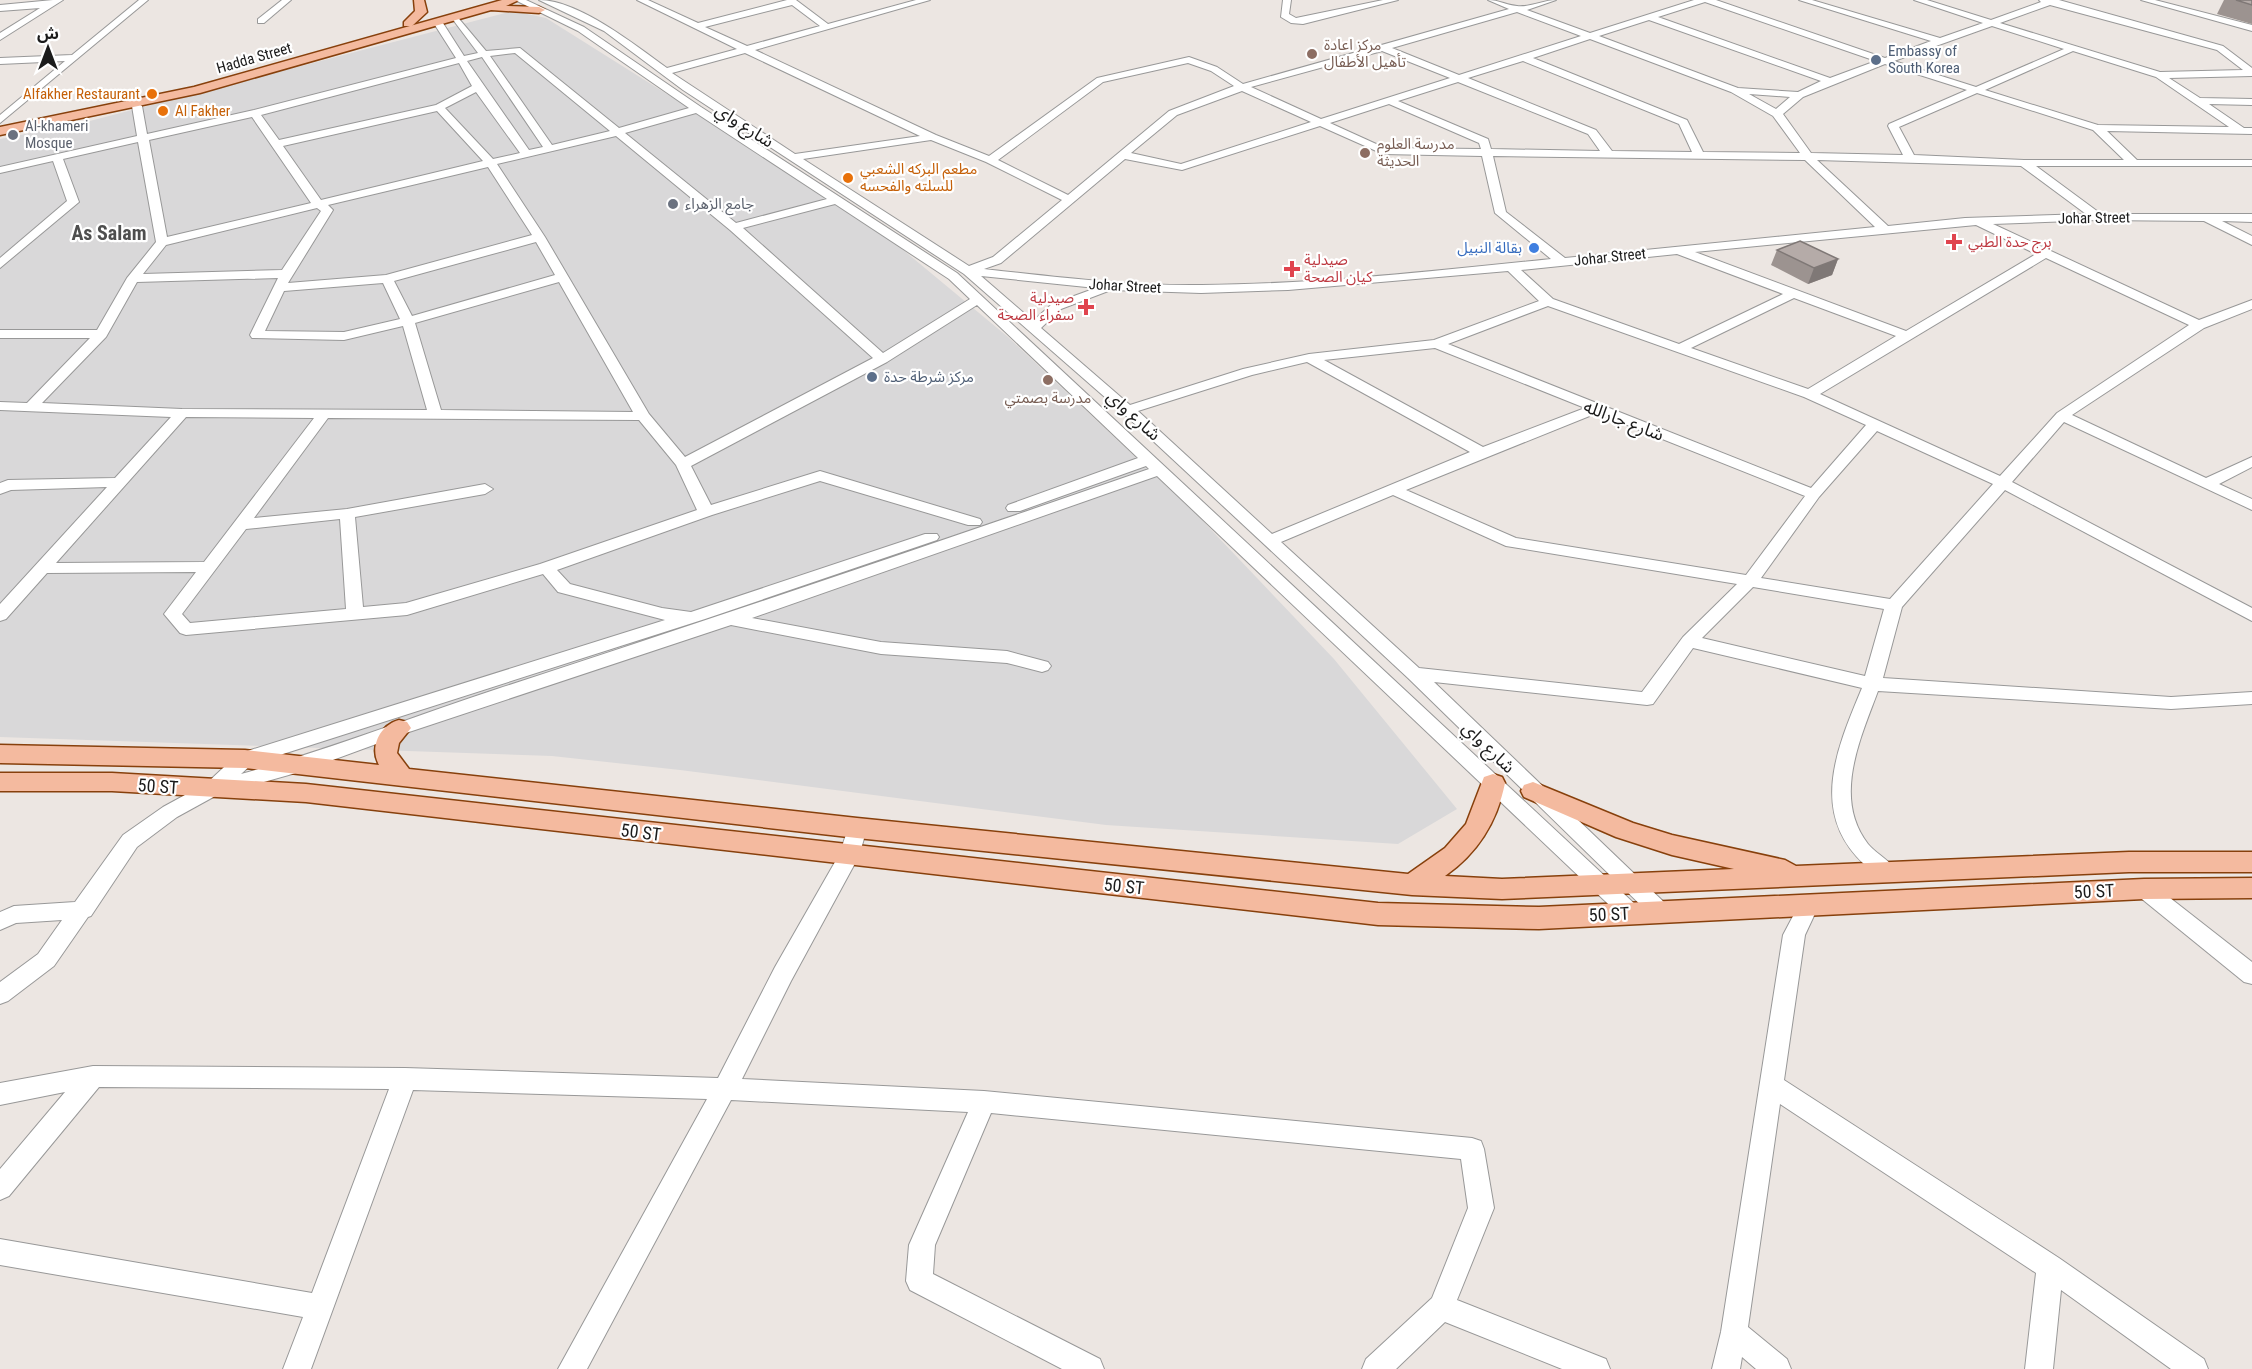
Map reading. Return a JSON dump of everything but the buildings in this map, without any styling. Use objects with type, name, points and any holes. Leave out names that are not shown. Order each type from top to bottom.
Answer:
[{"type":"main road","points":[[408,24],[421,12],[419,0]]},
{"type":"main road","name":"Hadda Street","points":[[0,122],[135,103],[492,0]]},
{"type":"main road","name":"Hadda Street","points":[[0,131],[210,88],[514,0]]},
{"type":"main road","points":[[477,11],[547,4]]},
{"type":"main road","points":[[399,728],[388,742],[386,758],[388,764],[402,776]]},
{"type":"main road","name":"50 ST","points":[[0,754],[244,759],[857,828],[1412,885],[1502,889],[1822,877],[2128,862],[2252,862]]},
{"type":"main road","name":"50 ST","points":[[0,782],[112,782],[306,793],[1378,914],[1539,918],[2144,889],[2252,888]]},
{"type":"main road","points":[[1412,885],[1451,860],[1470,838],[1484,817],[1491,801],[1493,783]]},
{"type":"main road","points":[[1533,791],[1616,826],[1672,845],[1822,877]]},
{"type":"street","points":[[0,122],[71,58],[144,0]]},
{"type":"street","points":[[261,21],[287,0]]},
{"type":"street","name":"شارع واي","points":[[519,0],[547,4],[607,29],[687,88],[968,271],[1128,410],[1414,674],[1661,912]]},
{"type":"street","points":[[641,0],[932,137],[990,160],[1068,199]]},
{"type":"street","points":[[664,72],[926,0]]},
{"type":"street","points":[[1287,0],[1284,15],[1294,21],[1303,21],[1394,0]]},
{"type":"street","points":[[1492,0],[1735,90],[1777,114],[1808,158],[1886,230]]},
{"type":"street","points":[[953,276],[997,260],[1173,113],[1242,87],[1552,0]]},
{"type":"street","points":[[1123,155],[1182,167],[1703,0]]},
{"type":"street","points":[[1708,0],[1884,61],[2097,128],[2247,131]]},
{"type":"street","points":[[1803,0],[1940,41]]},
{"type":"street","points":[[1918,0],[2159,75],[2247,131],[2252,138]]},
{"type":"street","points":[[2145,0],[2252,28]]},
{"type":"street","points":[[698,26],[791,1],[826,27]]},
{"type":"street","points":[[1777,114],[1799,95],[1830,81],[2049,1],[2220,48],[2252,73]]},
{"type":"street","points":[[0,8],[56,2]]},
{"type":"street","points":[[0,38],[56,2]]},
{"type":"street","name":"شارع واي","points":[[547,4],[697,109],[953,276],[1631,914]]},
{"type":"street","points":[[455,17],[484,54],[550,149]]},
{"type":"street","points":[[1649,17],[1830,81]]},
{"type":"street","points":[[438,22],[478,87],[526,154]]},
{"type":"street","points":[[1384,48],[1592,132],[1607,152]]},
{"type":"street","points":[[1910,158],[1893,126],[2071,49]]},
{"type":"street","points":[[0,170],[255,113],[484,54],[517,50],[734,227],[882,359]]},
{"type":"street","points":[[0,61],[71,58]]},
{"type":"street","points":[[1525,58],[1683,122],[1699,155]]},
{"type":"street","points":[[990,160],[1100,80],[1189,60],[1214,69],[1242,87],[1383,151],[1607,152],[1808,158],[1910,158],[2024,163],[2252,163]]},
{"type":"street","points":[[2159,75],[2252,73]]},
{"type":"street","points":[[276,144],[439,107],[478,87]]},
{"type":"street","points":[[672,92],[687,88]]},
{"type":"street","points":[[1735,90],[1799,95]]},
{"type":"street","points":[[1390,101],[1485,141],[1501,213],[1562,262]]},
{"type":"street","points":[[2199,101],[2252,102]]},
{"type":"street","points":[[494,107],[516,102]]},
{"type":"street","points":[[135,103],[162,242]]},
{"type":"street","points":[[439,107],[490,162],[539,237],[643,416],[683,464],[706,512]]},
{"type":"street","points":[[33,405],[101,334],[133,279],[162,242],[550,149],[697,109]]},
{"type":"street","points":[[255,113],[318,204],[327,210],[286,274],[257,335],[344,336],[408,321],[561,278]]},
{"type":"street","points":[[2097,128],[2134,163]]},
{"type":"street","points":[[795,157],[932,137]]},
{"type":"street","points":[[0,264],[73,202],[57,158]]},
{"type":"street","points":[[2024,163],[2098,217]]},
{"type":"street","points":[[734,227],[836,200]]},
{"type":"street","name":"Johar Street","points":[[968,271],[1118,287],[1201,289],[1288,286],[1977,222],[2098,217],[2252,218]]},
{"type":"street","points":[[2206,217],[2252,242]]},
{"type":"street","points":[[1977,222],[2199,325]]},
{"type":"street","points":[[281,287],[387,279],[539,237]]},
{"type":"street","points":[[1675,250],[1907,336]]},
{"type":"street","points":[[1809,394],[2044,254]]},
{"type":"street","points":[[1511,267],[1548,302],[1809,394],[2001,482],[2252,615]]},
{"type":"street","points":[[133,279],[286,274]]},
{"type":"street","points":[[387,279],[408,321],[436,416]]},
{"type":"street","points":[[1035,327],[1042,315],[1064,303],[1118,287]]},
{"type":"street","points":[[1680,348],[1794,293]]},
{"type":"street","points":[[683,464],[882,359],[978,299]]},
{"type":"street","name":"شارع جارالله","points":[[1128,410],[1248,372],[1309,358],[1436,344],[1548,302]]},
{"type":"street","points":[[1887,873],[1861,849],[1845,818],[1841,782],[1846,751],[1872,684],[1894,605],[2062,416],[2199,325],[2252,304]]},
{"type":"street","points":[[0,334],[101,334]]},
{"type":"street","name":"شارع جارالله","points":[[1436,344],[1814,494]]},
{"type":"street","points":[[1309,358],[1482,452]]},
{"type":"street","points":[[0,406],[33,405],[182,413],[643,416]]},
{"type":"street","points":[[1270,541],[1482,452],[1595,409]]},
{"type":"street","points":[[0,615],[45,568],[182,413]]},
{"type":"street","points":[[325,413],[173,614],[186,628],[407,609],[546,568],[706,512],[820,476],[974,522]]},
{"type":"street","points":[[2062,416],[2252,505]]},
{"type":"street","points":[[1414,674],[1647,699],[1689,641],[1750,580],[1814,494],[1875,424]]},
{"type":"street","points":[[2206,484],[2252,461]]},
{"type":"street","points":[[0,994],[46,960],[84,910],[130,841],[170,812],[211,789],[244,759],[699,615],[974,522],[1153,466]]},
{"type":"street","points":[[211,789],[296,766],[399,728],[730,619],[1153,466]]},
{"type":"street","points":[[0,489],[8,485],[121,482]]},
{"type":"street","points":[[243,524],[347,514],[485,489]]},
{"type":"street","points":[[1394,490],[1512,542],[1894,605]]},
{"type":"street","points":[[347,514],[355,615]]},
{"type":"street","points":[[45,568],[209,567]]},
{"type":"street","points":[[546,568],[564,588],[662,614],[730,619],[881,648],[1007,657],[1042,666]]},
{"type":"street","points":[[1308,610],[1332,600]]},
{"type":"street","points":[[1689,641],[1872,684],[2171,703],[2252,698]]},
{"type":"street","points":[[576,1367],[725,1089],[783,974],[849,856],[857,828]]},
{"type":"street","points":[[2144,889],[2252,975]]},
{"type":"street","points":[[1726,1369],[1734,1332],[1794,935],[1809,905]]},
{"type":"street","points":[[0,921],[14,915],[84,910]]},
{"type":"street","points":[[0,1188],[93,1076]]},
{"type":"street","points":[[0,1094],[93,1076],[405,1079],[725,1089],[984,1102],[1472,1149],[1481,1208],[1441,1306],[1376,1369]]},
{"type":"street","points":[[297,1369],[405,1079]]},
{"type":"street","points":[[1772,1085],[2049,1267],[2194,1369]]},
{"type":"street","points":[[984,1102],[922,1245],[919,1281],[1090,1369]]},
{"type":"street","points":[[0,1252],[319,1307]]},
{"type":"street","points":[[2039,1369],[2049,1267]]},
{"type":"street","points":[[1441,1306],[1596,1369]]},
{"type":"street","points":[[1734,1332],[1777,1369]]},
{"type":"shaded area","points":[[513,11],[546,18],[678,101],[896,244],[1008,337],[1198,516],[1334,659],[1457,809],[1398,844],[1106,825],[680,770],[552,756],[0,737],[0,139],[86,122]]},
{"type":"place","name":"مركز اعادة تأهيل الأطفال","points":[[1312,54]]},
{"type":"place","name":"Embassy of South Korea","points":[[1876,60]]},
{"type":"place","name":"Alfakher Restaurant","points":[[152,94]]},
{"type":"place","name":"Al Fakher","points":[[163,111]]},
{"type":"place","name":"Al-khameri Mosque","points":[[13,135]]},
{"type":"place","name":"مدرسة العلوم الحديثة","points":[[1365,153]]},
{"type":"place","name":"مطعم البركه الشعبي للسلته والفحسه","points":[[848,178]]},
{"type":"place","name":"جامع الزهراء","points":[[673,204]]},
{"type":"place","name":"برج حدة الطبي","points":[[1954,242]]},
{"type":"place","name":"بقالة النبيل","points":[[1534,248]]},
{"type":"place","name":"صيدلية كيان الصحة","points":[[1292,269]]},
{"type":"place","name":"صيدلية سفراء الصحة","points":[[1086,307]]},
{"type":"place","name":"مركز شرطة حدة","points":[[872,377]]},
{"type":"place","name":"مدرسة بصمتي","points":[[1048,380]]},
{"type":"district","name":"As Salam","points":[[109,233]]}]
